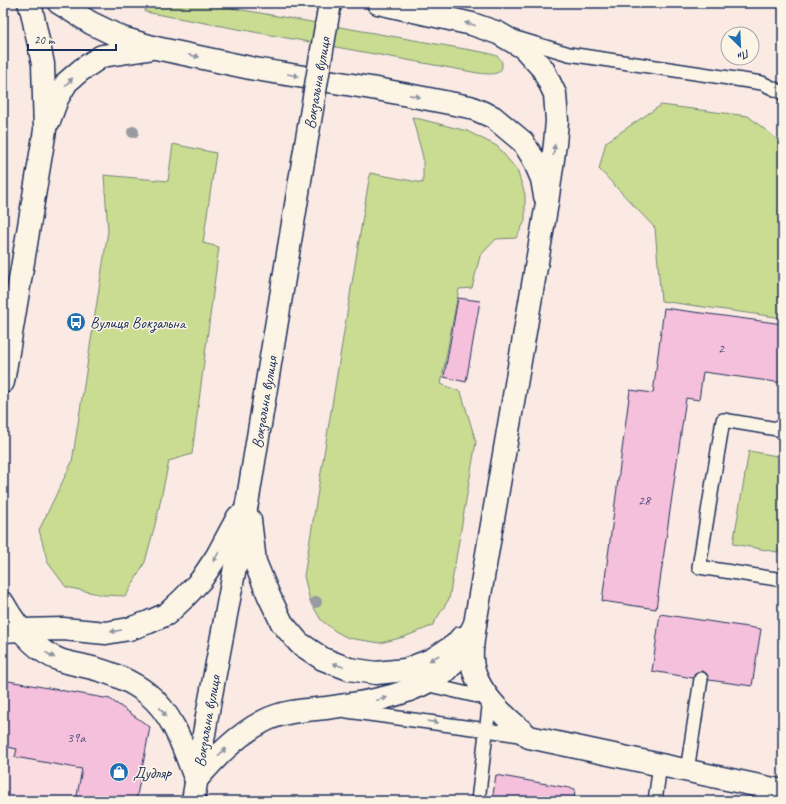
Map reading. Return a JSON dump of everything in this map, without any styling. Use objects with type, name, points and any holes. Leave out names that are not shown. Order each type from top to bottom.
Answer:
[{"type":"main road","points":[[3,382],[45,130],[43,64],[29,3]]},
{"type":"main road","points":[[59,3],[91,23],[122,38],[156,48],[255,68],[470,107],[493,117],[523,142],[533,158],[542,180],[547,203]]},
{"type":"main road","name":"Вокзальна вулиця","points":[[194,791],[248,498],[330,3]]},
{"type":"main road","points":[[378,3],[472,24],[498,34],[524,48],[543,69],[555,94],[557,121],[547,203],[475,624],[472,659],[477,682],[507,718],[529,737],[783,791]]},
{"type":"main road","points":[[45,130],[57,99],[67,82],[81,70],[102,56],[156,48]]},
{"type":"main road","points":[[248,498],[256,562],[269,596],[282,622],[299,643],[323,659],[349,669],[376,673],[405,670],[432,660],[455,645],[475,624]]},
{"type":"main road","points":[[12,630],[63,630],[106,633],[129,629],[167,614],[201,580],[217,556],[248,498]]},
{"type":"main road","points":[[3,603],[12,630],[59,660],[85,666],[128,680],[148,694],[163,711],[177,731],[194,791]]},
{"type":"main road","points":[[194,791],[230,744],[265,721],[297,711],[371,702],[425,684],[444,673],[460,653],[475,624]]},
{"type":"lane","points":[[498,34],[569,54],[762,83],[783,93]]},
{"type":"lane","points":[[783,430],[723,420],[699,567],[783,580]]},
{"type":"lane","points":[[376,673],[490,699],[478,801]]},
{"type":"lane","points":[[687,771],[701,679]]},
{"type":"lane","points":[[325,708],[529,737]]},
{"type":"lane","points":[[655,801],[660,765]]},
{"type":"shaded area","points":[[3,680],[110,699],[150,727],[136,801],[3,801]]},
{"type":"green space","points":[[146,3],[203,3],[482,52],[498,57],[502,62],[502,68],[497,73],[493,74],[478,73],[145,12]]},
{"type":"green space","points":[[661,105],[748,116],[783,144],[783,318],[661,301],[655,228],[599,169],[606,142]]},
{"type":"green space","points":[[412,117],[467,131],[497,146],[517,170],[525,194],[525,221],[516,238],[496,239],[480,256],[472,288],[459,289],[441,384],[461,392],[476,442],[449,599],[432,626],[404,637],[380,643],[348,638],[335,631],[321,620],[310,601],[304,576],[370,173],[423,183],[423,157]]},
{"type":"green space","points":[[173,144],[216,153],[203,243],[219,247],[192,454],[169,461],[157,517],[145,562],[126,596],[103,595],[66,587],[48,563],[39,530],[72,462],[108,231],[104,175],[168,181]]},
{"type":"green space","points":[[749,451],[783,457],[783,553],[733,544]]},
{"type":"building","points":[[458,298],[480,301],[466,382],[444,377]]},
{"type":"building","points":[[664,308],[783,324],[783,383],[703,372],[699,400],[686,398],[656,609],[602,601],[630,390],[653,393]]},
{"type":"building","points":[[660,614],[761,629],[752,686],[709,680],[706,673],[702,671],[695,674],[693,678],[652,671]]},
{"type":"building","points":[[3,680],[110,699],[150,727],[136,801],[76,801],[82,769],[15,757],[17,749],[3,746]]},
{"type":"building","points":[[496,775],[575,789],[574,801],[492,801]]},
{"type":"place","name":"Вулиця Вокзальна","points":[[76,322]]},
{"type":"place","name":"Дудляр","points":[[119,772]]}]
